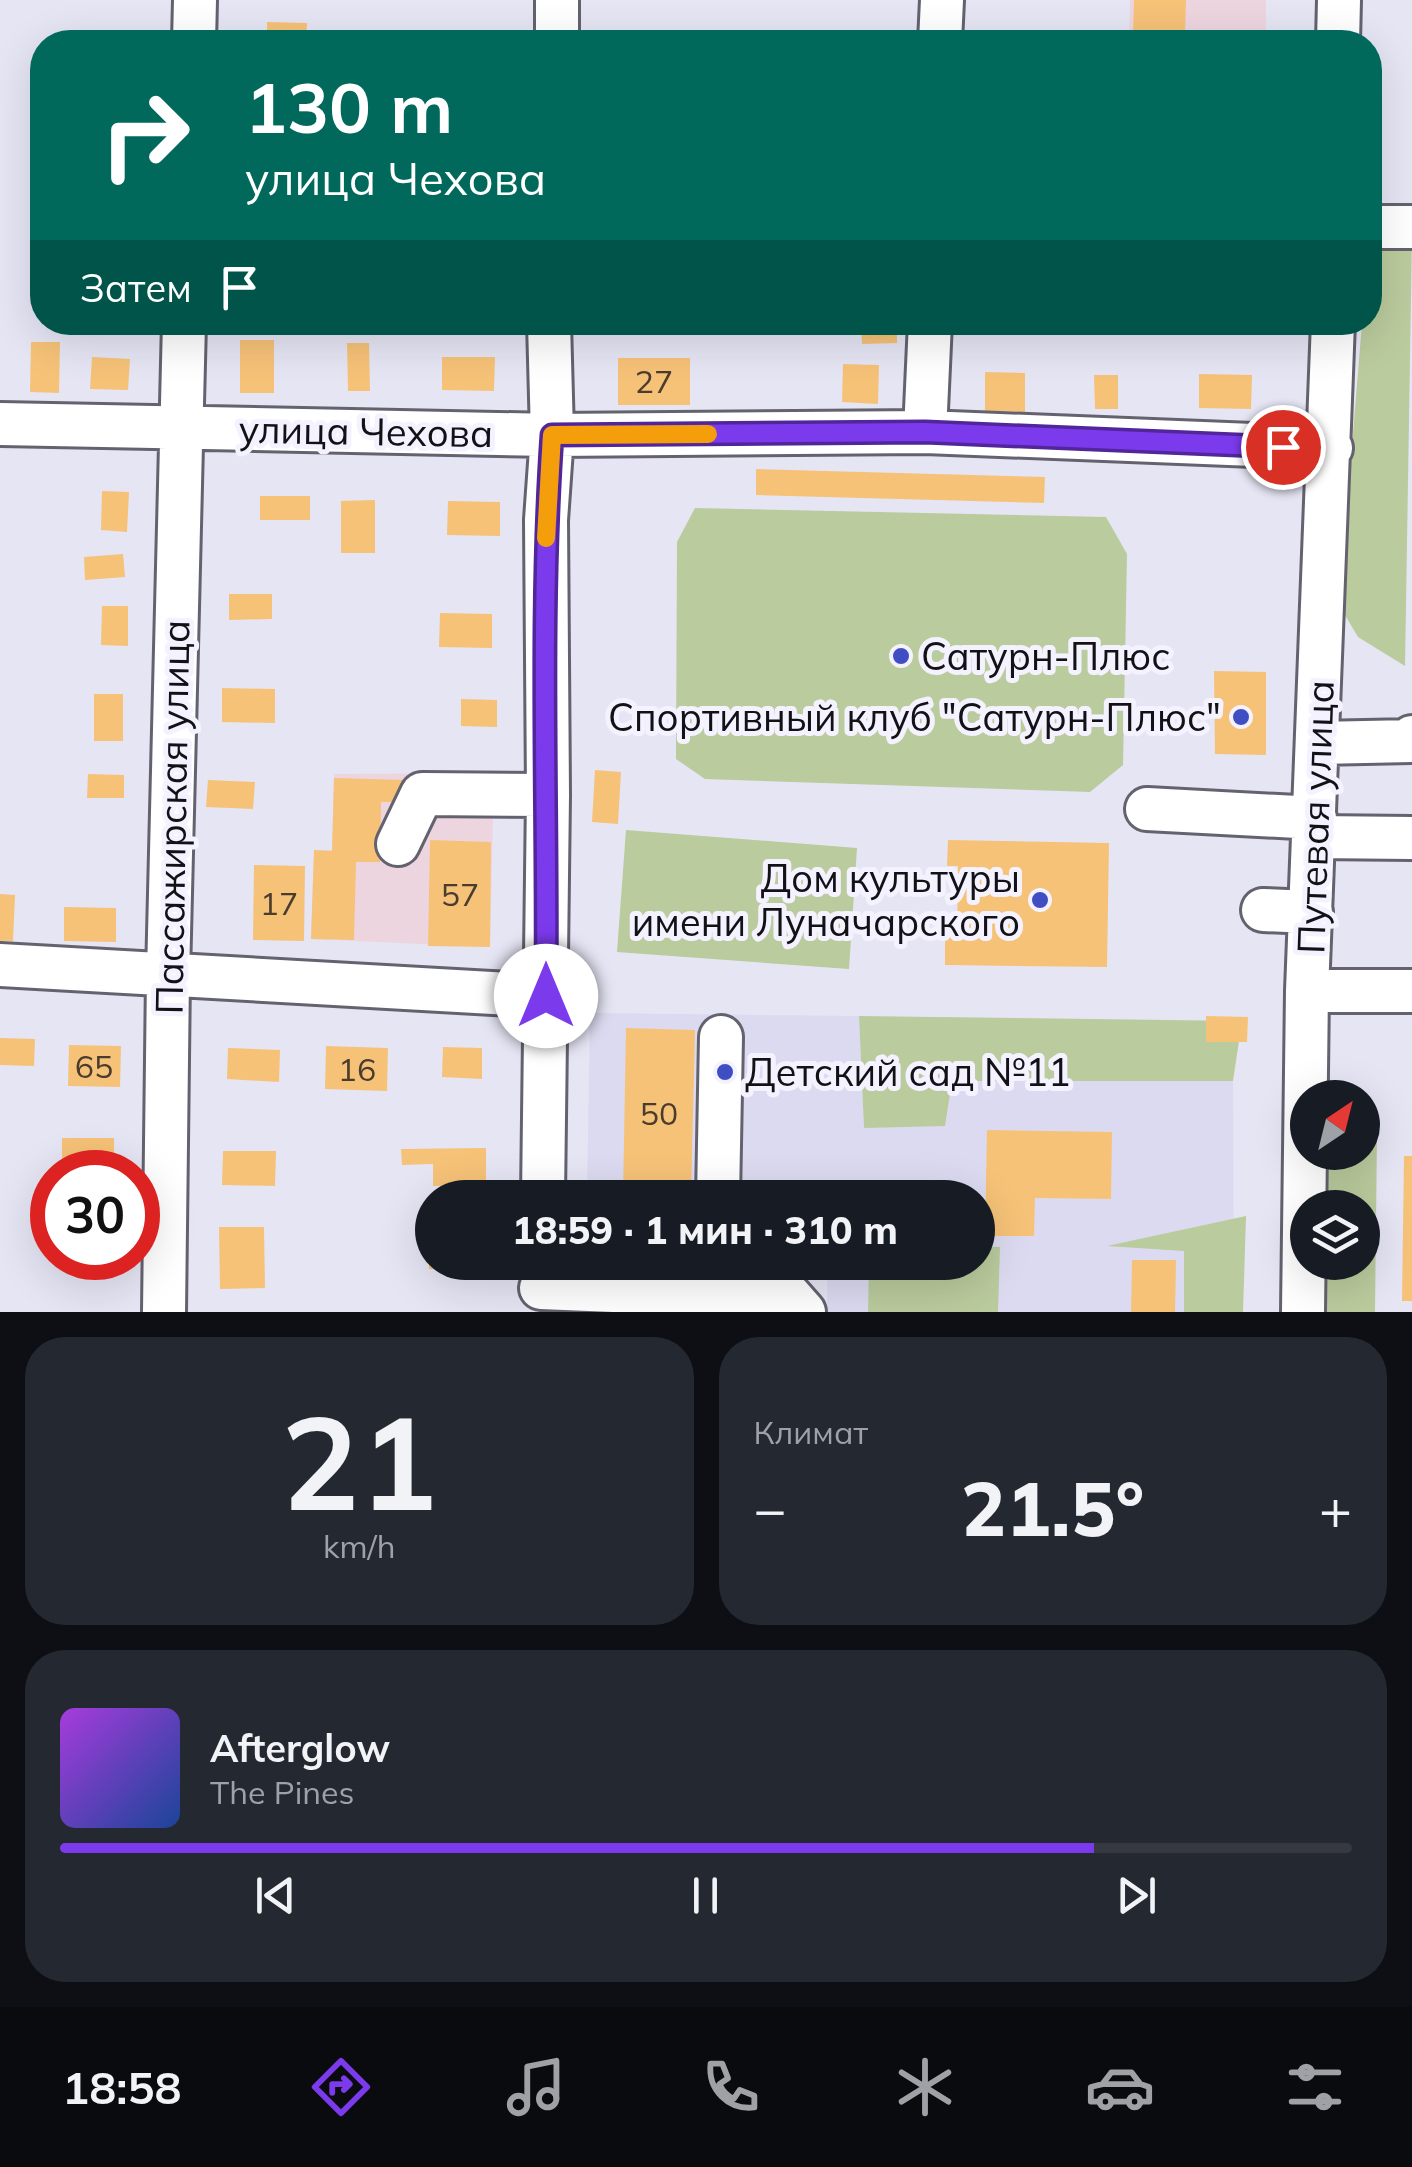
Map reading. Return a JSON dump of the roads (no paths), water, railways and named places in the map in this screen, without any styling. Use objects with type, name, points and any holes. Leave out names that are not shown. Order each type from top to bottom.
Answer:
[{"type":"street","points":[[194,30],[195,0]]},
{"type":"street","points":[[557,30],[558,0]]},
{"type":"street","points":[[941,30],[942,0]]},
{"type":"street","points":[[1338,30],[1339,0]]},
{"type":"street","points":[[1382,227],[1412,227]]},
{"type":"street","name":"Пассажирская улица","points":[[164,1312],[184,335]]},
{"type":"street","points":[[543,1180],[550,335]]},
{"type":"street","points":[[925,432],[929,335]]},
{"type":"street","name":"Путевая улица","points":[[1303,1312],[1307,990],[1333,335]]},
{"type":"street","name":"улица Чехова","points":[[0,424],[552,435],[925,432],[1331,448]]},
{"type":"street","points":[[1318,742],[1412,741],[1412,737]]},
{"type":"street","points":[[398,844],[422,794],[548,795]]},
{"type":"street","points":[[1147,809],[1412,838]]},
{"type":"street","points":[[1263,910],[1311,912]]},
{"type":"street","points":[[0,964],[546,996]]},
{"type":"street","points":[[1307,990],[1412,990]]},
{"type":"street","points":[[718,1180],[721,1038]]},
{"type":"street","points":[[541,1288],[620,1301],[789,1295],[804,1312]]},
{"type":"place","name":"Сатурн-Плюс","points":[[901,656]]},
{"type":"place","name":"Спортивный клуб \"Сатурн-Плюс\"","points":[[1241,717]]},
{"type":"place","name":"Дом культуры имени Луначарского","points":[[1040,900]]},
{"type":"place","name":"Детский сад №11","points":[[725,1072]]}]
